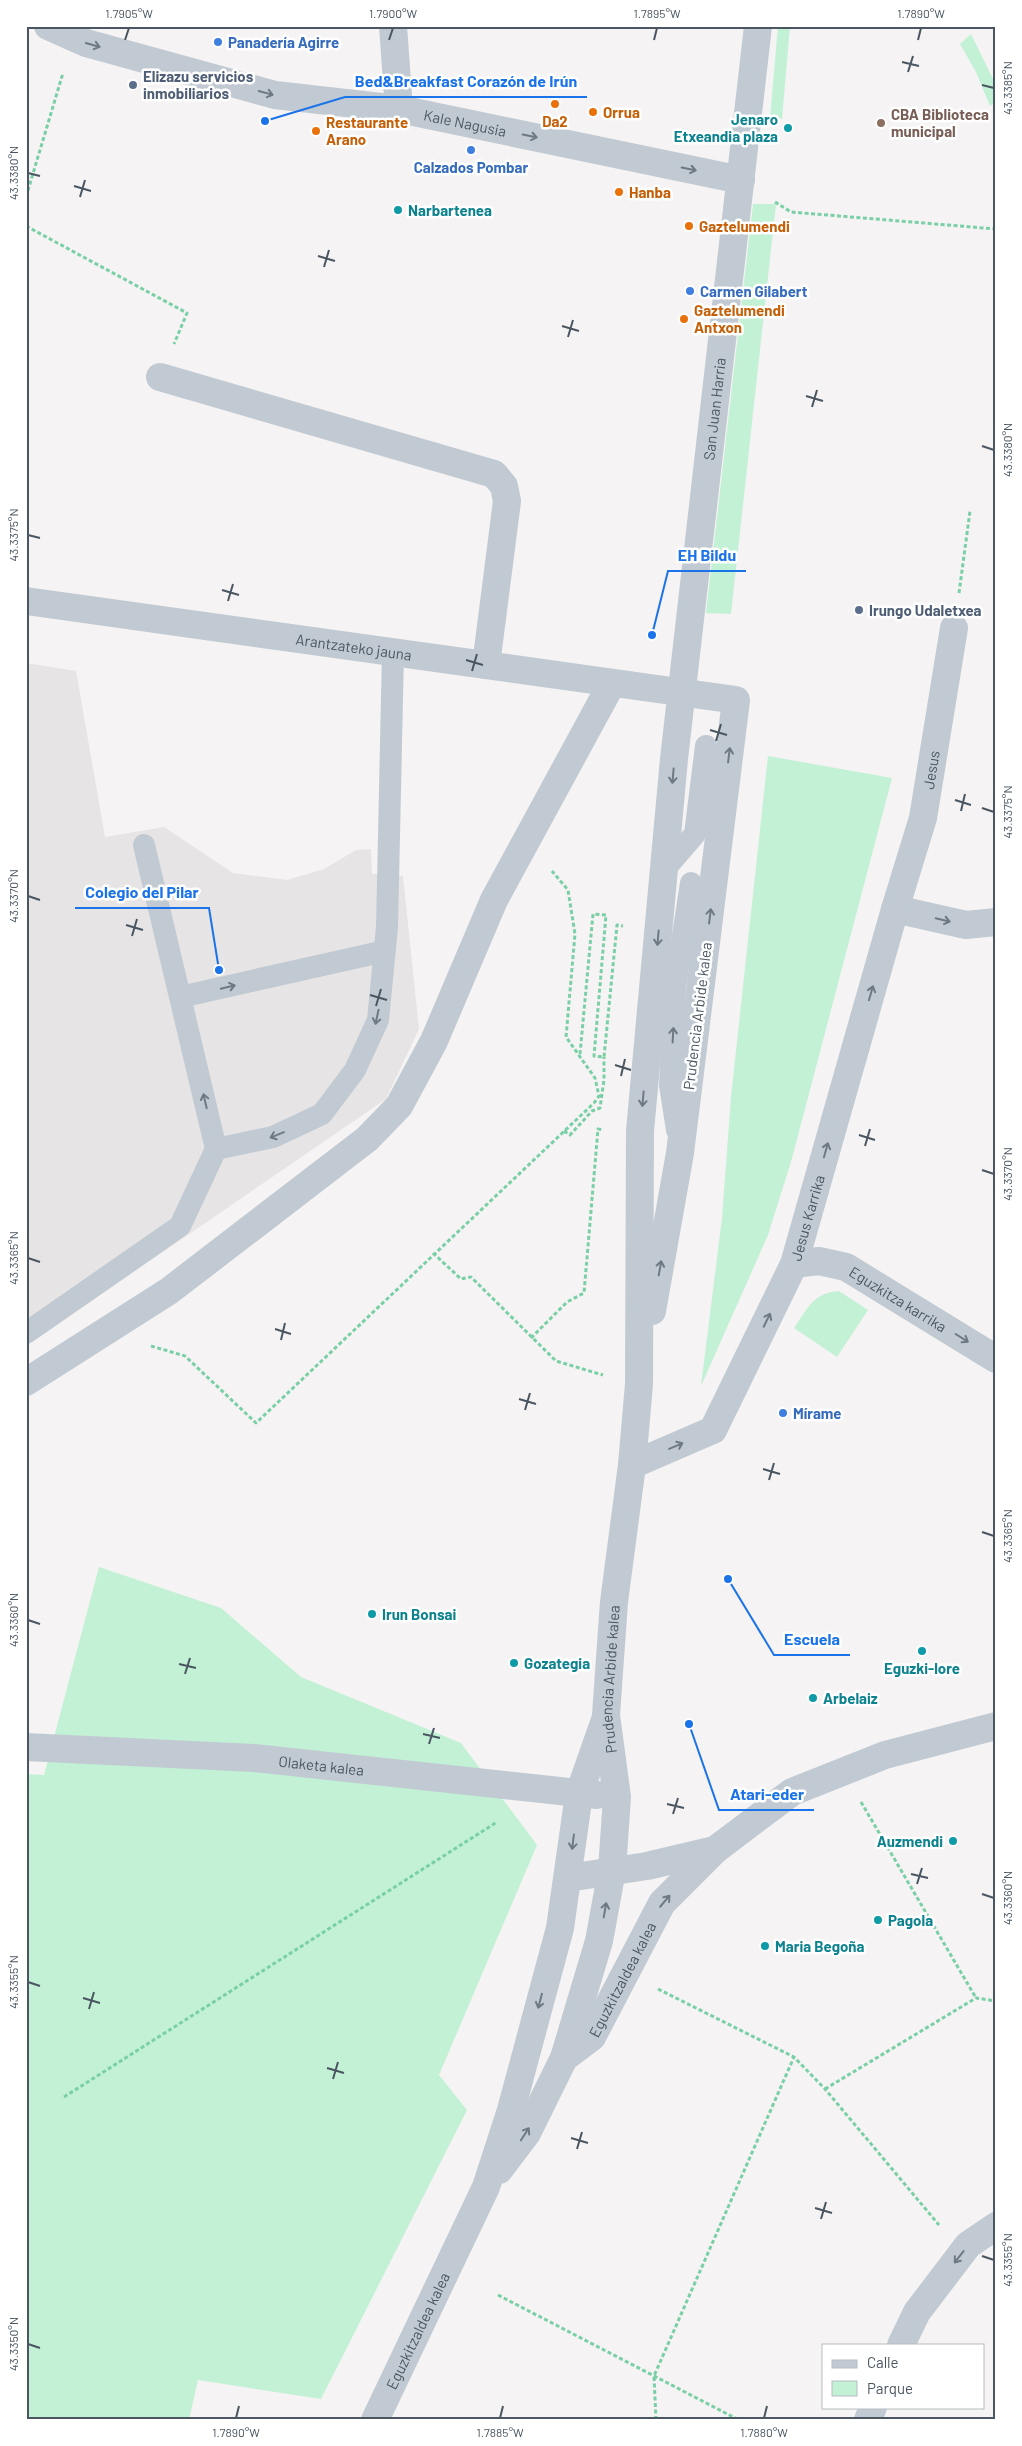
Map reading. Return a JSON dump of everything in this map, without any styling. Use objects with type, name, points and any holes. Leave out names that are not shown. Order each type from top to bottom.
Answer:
[{"type":"street","name":"Kale Nagusia","points":[[48,26],[73,39],[275,95],[400,109],[741,180]]},
{"type":"street","points":[[393,26],[400,109]]},
{"type":"street","name":"San Juan Harria","points":[[705,487],[758,26]]},
{"type":"street","points":[[160,377],[494,474],[504,486],[507,501],[486,665]]},
{"type":"street","name":"Prudencia Arbide kalea","points":[[564,2058],[599,1941],[612,1870],[617,1797],[606,1715],[614,1602],[632,1465],[639,1384],[640,1131],[658,929],[705,487]]},
{"type":"street","name":"Arantzateko jauna","points":[[26,601],[682,692]]},
{"type":"street","name":"Jesus","points":[[895,909],[923,818],[954,628]]},
{"type":"street","points":[[26,1382],[169,1291],[367,1139],[399,1106],[434,1041],[494,900],[612,683]]},
{"type":"street","name":"Prudencia Arbide kalea","points":[[639,1384],[680,1153],[736,700],[682,692]]},
{"type":"street","points":[[895,909],[966,925],[996,922]]},
{"type":"street","name":"Jesus Karrika","points":[[632,1465],[714,1430],[794,1264],[895,909]]},
{"type":"street","name":"Eguzkitza karrika","points":[[794,1264],[819,1261],[846,1266],[996,1359]]},
{"type":"street","name":"Eguzkitzaldea kalea","points":[[375,2420],[486,2188],[511,2110],[560,1928],[578,1794],[606,1715]]},
{"type":"street","name":"Eguzkitzaldea kalea","points":[[486,2188],[526,2133],[564,2058],[592,2037],[662,1904],[716,1850],[792,1792],[886,1755],[996,1726]]},
{"type":"street","name":"Olaketa kalea","points":[[26,1747],[254,1758],[543,1791],[617,1797]]},
{"type":"street","name":"Eguzkitzaldea kalea","points":[[568,1878],[647,1866],[716,1850]]},
{"type":"street","points":[[560,1928],[582,1939],[640,1943]]},
{"type":"street","points":[[901,2344],[916,2312],[968,2245],[996,2226]]},
{"type":"street","points":[[371,2420],[387,2392]]},
{"type":"street","points":[[868,2420],[873,2408]]},
{"type":"lane","points":[[216,1149],[273,1137],[322,1114],[355,1070],[378,1020],[387,927],[393,652]]},
{"type":"lane","points":[[664,870],[695,834],[706,746]]},
{"type":"lane","points":[[26,1333],[180,1226],[216,1149],[144,845]]},
{"type":"lane","points":[[680,1153],[670,1085],[675,988],[691,882]]},
{"type":"lane","points":[[180,998],[385,951]]},
{"type":"path","points":[[26,197],[73,39]]},
{"type":"path","points":[[741,180],[791,212],[996,229]]},
{"type":"path","points":[[26,226],[187,313]]},
{"type":"path","points":[[954,628],[970,511]]},
{"type":"path","points":[[155,1348],[185,1356],[256,1423],[433,1253],[594,1103],[599,1096],[595,1078],[566,1036],[575,934],[568,890],[547,864]]},
{"type":"path","points":[[580,1055],[593,914],[606,915],[594,1056],[604,1057]]},
{"type":"path","points":[[564,1131],[570,1134],[592,1111],[600,1108],[617,925],[658,929]]},
{"type":"path","points":[[531,1338],[567,1302],[584,1293],[598,1130],[640,1131]]},
{"type":"path","points":[[433,1253],[461,1279],[471,1277],[556,1361],[585,1370]]},
{"type":"path","points":[[64,2097],[543,1791]]},
{"type":"path","points":[[857,1794],[976,1998]]},
{"type":"path","points":[[655,1987],[794,2057],[825,2088],[943,2229]]},
{"type":"path","points":[[825,2088],[976,1998],[996,2001]]},
{"type":"path","points":[[656,2420],[654,2376],[794,2057]]},
{"type":"path","points":[[498,2295],[739,2420]]},
{"type":"shaded area","points":[[26,663],[76,671],[105,837],[164,827],[233,873],[287,880],[324,869],[356,850],[371,849],[372,874],[403,876],[419,1029],[386,1099],[26,1346]]},
{"type":"green space","points":[[778,26],[790,26],[782,119],[770,118]]},
{"type":"green space","points":[[971,34],[996,85],[996,102],[990,106],[976,72],[960,44]]},
{"type":"green space","points":[[753,204],[776,204],[731,614],[706,613]]},
{"type":"green space","points":[[768,756],[892,778],[791,1162],[768,1235],[701,1386],[722,1218],[731,1097]]},
{"type":"green space","points":[[839,1291],[868,1310],[837,1357],[794,1328],[817,1298],[830,1292]]},
{"type":"green space","points":[[99,1567],[221,1608],[301,1677],[461,1743],[537,1845],[439,2075],[467,2110],[321,2399],[198,2380],[189,2420],[26,2420],[26,1774],[44,1775]]},
{"type":"place","name":"Panadería Agirre","points":[[218,42]]},
{"type":"place","name":"Elizazu servicios inmobiliarios","points":[[133,85]]},
{"type":"place","name":"Da2","points":[[555,104]]},
{"type":"place","name":"Orrua","points":[[593,112]]},
{"type":"place","name":"Bed&Breakfast Corazón de Irún","points":[[265,121]]},
{"type":"place","name":"CBA Biblioteca municipal","points":[[881,123]]},
{"type":"place","name":"Jenaro Etxeandia plaza","points":[[788,128]]},
{"type":"place","name":"Restaurante Arano","points":[[316,131]]},
{"type":"place","name":"Calzados Pombar","points":[[471,150]]},
{"type":"place","name":"Hanba","points":[[619,192]]},
{"type":"place","name":"Narbartenea","points":[[398,210]]},
{"type":"place","name":"Gaztelumendi","points":[[689,226]]},
{"type":"place","name":"Carmen Gilabert","points":[[690,291]]},
{"type":"place","name":"Gaztelumendi Antxon","points":[[684,319]]},
{"type":"place","name":"Irungo Udaletxea","points":[[859,610]]},
{"type":"place","name":"EH Bildu","points":[[652,635]]},
{"type":"place","name":"Colegio del Pilar","points":[[219,970]]},
{"type":"place","name":"Mírame","points":[[783,1413]]},
{"type":"place","name":"Escuela","points":[[728,1579]]},
{"type":"place","name":"Irun Bonsai","points":[[372,1614]]},
{"type":"place","name":"Eguzki-lore","points":[[922,1651]]},
{"type":"place","name":"Gozategia","points":[[514,1663]]},
{"type":"place","name":"Arbelaiz","points":[[813,1698]]},
{"type":"place","name":"Atari-eder","points":[[689,1724]]},
{"type":"place","name":"Auzmendi","points":[[953,1841]]},
{"type":"place","name":"Pagola","points":[[878,1920]]},
{"type":"place","name":"Maria Begoña","points":[[765,1946]]}]
